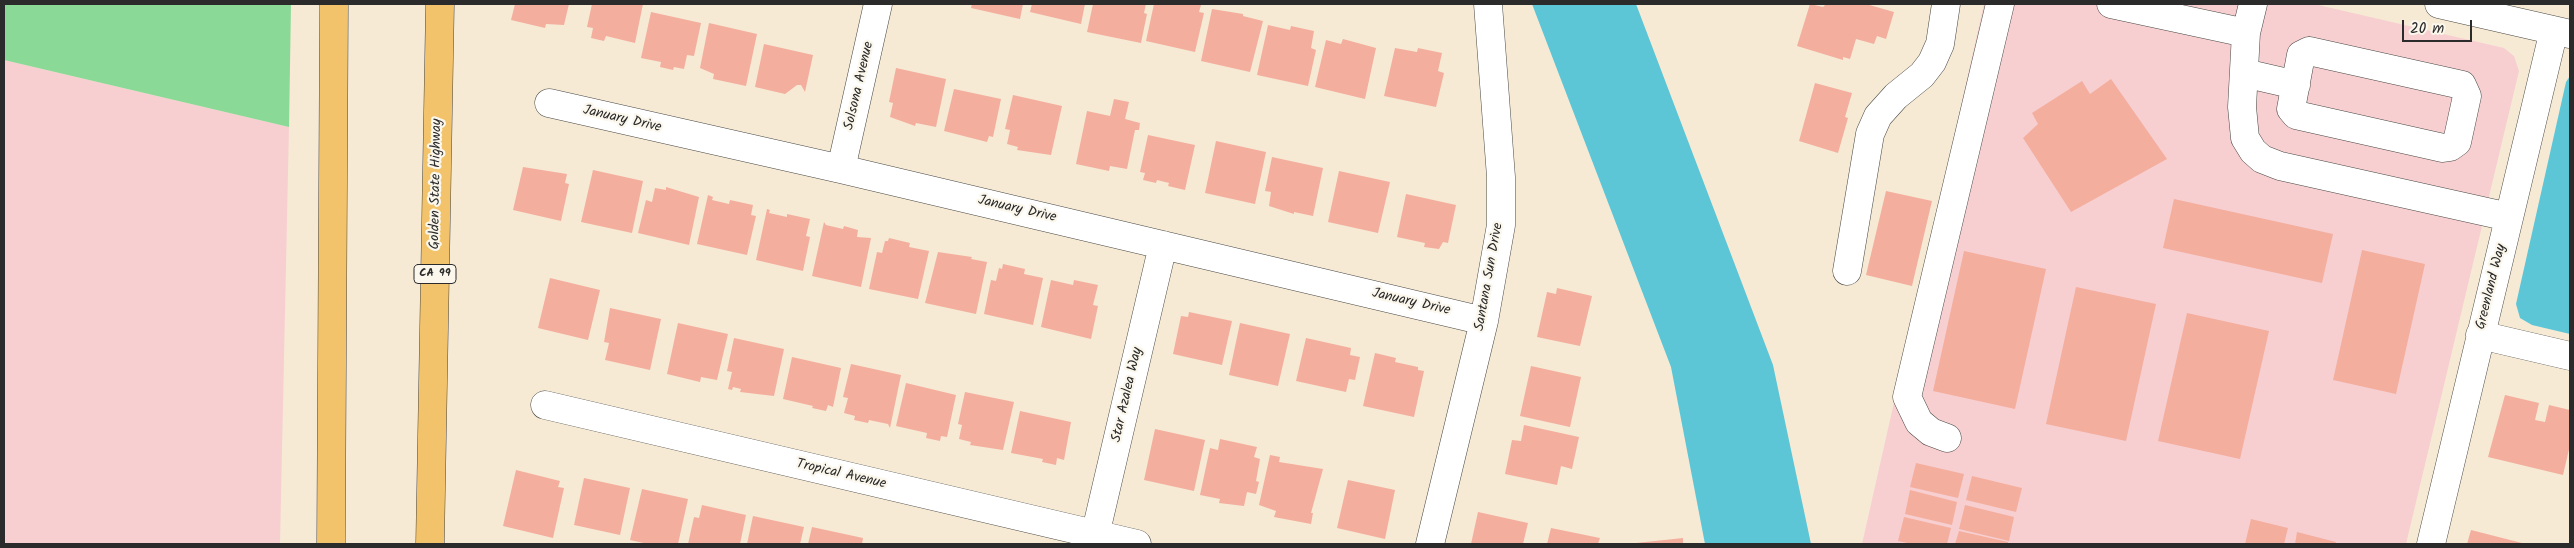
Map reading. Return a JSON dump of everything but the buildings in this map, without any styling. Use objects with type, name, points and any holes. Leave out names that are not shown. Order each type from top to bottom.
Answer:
[{"type":"highway","points":[[331,544],[334,4]]},
{"type":"highway","name":"Golden State Highway","points":[[430,544],[440,4]]},
{"type":"street","name":"Solsona Avenue","points":[[841,169],[878,4]]},
{"type":"street","name":"Santana Sun Drive","points":[[1430,544],[1484,321],[1500,225],[1501,177],[1488,4]]},
{"type":"street","points":[[1847,271],[1870,134],[1878,116],[1896,96],[1922,75],[1932,62],[1940,44],[1946,4]]},
{"type":"street","points":[[1947,438],[1931,432],[1919,422],[1907,397],[1993,26],[2000,4]]},
{"type":"street","points":[[2111,4],[2246,33]]},
{"type":"street","points":[[2253,4],[2246,33],[2242,107],[2244,138],[2253,151],[2262,159],[2315,175],[2509,217]]},
{"type":"street","points":[[2439,4],[2476,8],[2562,32]]},
{"type":"street","name":"Greenland Way","points":[[2431,544],[2509,217],[2562,32]]},
{"type":"street","points":[[2309,51],[2456,83],[2465,87],[2467,96],[2457,142],[2450,147],[2443,148],[2296,115],[2291,109],[2296,85],[2302,55],[2309,51]]},
{"type":"street","points":[[2244,73],[2296,85]]},
{"type":"street","name":"January Drive","points":[[549,103],[841,169],[1484,321]]},
{"type":"street","name":"Star Azalea Way","points":[[1094,539],[1163,245]]},
{"type":"street","points":[[2480,335],[2570,356]]},
{"type":"street","name":"Tropical Avenue","points":[[546,405],[1094,539],[1137,544]]},
{"type":"shaded area","points":[[1984,4],[2314,4],[2504,48],[2514,56],[2519,71],[2406,544],[1862,544]]},
{"type":"shaded area","points":[[4,60],[289,127],[280,544],[4,544]]},
{"type":"green space","points":[[4,4],[291,4],[289,127],[4,60]]},
{"type":"water","points":[[1532,4],[1636,4],[1773,365],[1811,544],[1705,544],[1671,367]]},
{"type":"water","points":[[2570,76],[2570,334],[2532,325],[2520,318],[2516,304],[2566,82]]}]
